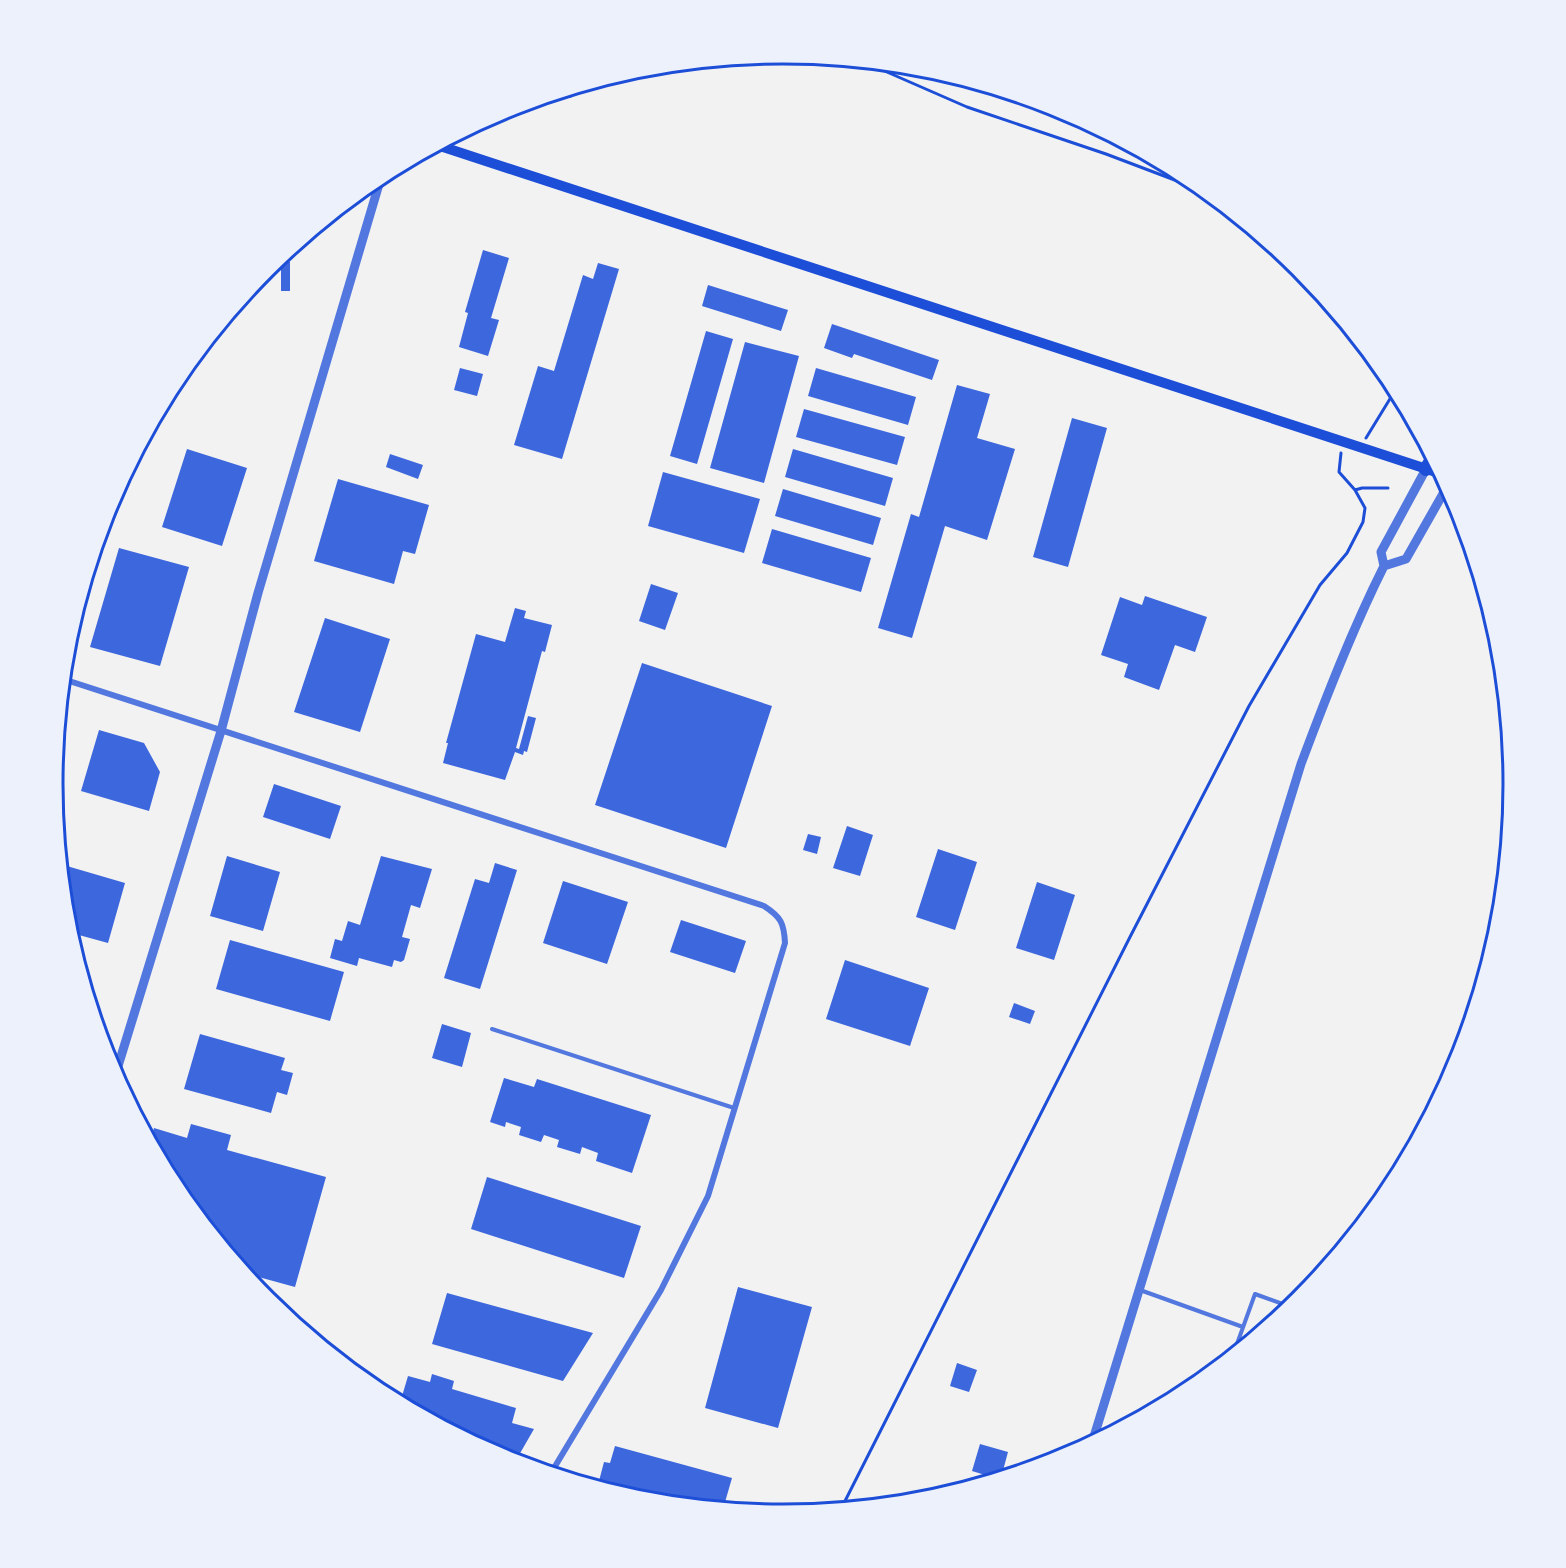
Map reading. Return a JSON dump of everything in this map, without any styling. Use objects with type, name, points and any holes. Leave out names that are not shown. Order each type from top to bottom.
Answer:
[{"type":"main road","points":[[446,148],[1361,448],[1428,463]]},
{"type":"street","points":[[119,1063],[221,731],[258,593],[378,189]]},
{"type":"street","points":[[1095,1433],[1301,764],[1330,687],[1384,566],[1381,552],[1429,466]]},
{"type":"street","points":[[1384,566],[1406,559],[1442,496]]},
{"type":"street","points":[[70,681],[764,906],[775,913],[784,925],[784,943],[708,1196],[661,1290],[555,1467]]},
{"type":"lane","points":[[492,1029],[735,1108]]},
{"type":"lane","points":[[1139,1290],[1243,1327]]},
{"type":"lane","points":[[1238,1341],[1255,1294],[1281,1303]]},
{"type":"path","points":[[886,72],[967,107],[1176,180]]},
{"type":"path","points":[[1361,448],[1391,398]]},
{"type":"path","points":[[845,1501],[1249,706],[1320,585],[1347,553],[1363,522],[1365,508],[1355,490],[1339,472],[1344,442]]},
{"type":"path","points":[[1355,490],[1388,488]]},
{"type":"building","points":[[483,250],[509,258],[491,318],[499,320],[488,356],[459,347],[468,313],[465,312]]},
{"type":"building","points":[[290,262],[290,291],[281,291],[281,268]]},
{"type":"building","points":[[598,263],[619,269],[562,459],[514,445],[538,366],[554,371],[583,275],[593,279]]},
{"type":"building","points":[[708,285],[788,310],[781,331],[702,306]]},
{"type":"building","points":[[832,324],[939,360],[932,380],[854,354],[852,358],[824,348]]},
{"type":"building","points":[[706,331],[733,339],[697,464],[670,456]]},
{"type":"building","points":[[745,342],[799,356],[764,483],[710,468]]},
{"type":"building","points":[[460,368],[483,374],[477,396],[454,390]]},
{"type":"building","points":[[816,368],[916,397],[908,425],[808,396]]},
{"type":"building","points":[[957,385],[990,394],[977,438],[1015,449],[987,540],[945,526],[912,638],[878,628],[911,514],[919,517]]},
{"type":"building","points":[[804,409],[905,437],[897,465],[796,437]]},
{"type":"building","points":[[1072,418],[1107,428],[1068,567],[1033,557]]},
{"type":"building","points":[[187,449],[247,468],[222,546],[162,527]]},
{"type":"building","points":[[793,449],[893,478],[885,506],[785,477]]},
{"type":"building","points":[[390,454],[423,465],[418,479],[386,467]]},
{"type":"building","points":[[663,472],[760,499],[744,553],[648,526]]},
{"type":"building","points":[[338,479],[429,505],[415,554],[403,551],[394,584],[314,561]]},
{"type":"building","points":[[783,489],[881,518],[873,545],[775,516]]},
{"type":"building","points":[[772,529],[871,558],[861,592],[762,563]]},
{"type":"building","points":[[119,548],[189,567],[160,666],[90,647]]},
{"type":"building","points":[[651,584],[678,593],[665,630],[639,621]]},
{"type":"building","points":[[1145,596],[1207,617],[1195,652],[1175,645],[1159,690],[1124,677],[1128,664],[1101,655],[1120,597],[1142,605]]},
{"type":"building","points":[[515,608],[526,611],[524,618],[552,625],[545,652],[542,651],[516,748],[519,749],[528,716],[536,718],[527,752],[524,751],[523,755],[515,752],[505,780],[443,763],[448,743],[446,743],[476,634],[505,642]]},
{"type":"building","points":[[325,618],[390,639],[360,732],[294,712]]},
{"type":"building","points":[[642,663],[772,706],[726,848],[595,805]]},
{"type":"building","points":[[99,730],[144,743],[160,772],[149,811],[81,791]]},
{"type":"building","points":[[274,784],[341,806],[330,839],[263,817]]},
{"type":"building","points":[[847,826],[873,835],[860,876],[833,868]]},
{"type":"building","points":[[808,834],[821,837],[817,854],[803,850]]},
{"type":"building","points":[[938,849],[977,862],[955,930],[916,917]]},
{"type":"building","points":[[227,856],[280,872],[263,931],[210,916]]},
{"type":"building","points":[[381,856],[432,869],[420,908],[411,905],[402,937],[410,939],[404,960],[401,962],[394,960],[392,967],[359,958],[357,966],[330,958],[335,939],[342,941],[348,921],[360,925]]},
{"type":"building","points":[[495,863],[517,870],[480,989],[444,978],[475,879],[489,883]]},
{"type":"building","points":[[68,866],[125,883],[108,943],[80,935]]},
{"type":"building","points":[[563,881],[628,902],[607,964],[543,943]]},
{"type":"building","points":[[1037,882],[1075,895],[1054,960],[1016,948]]},
{"type":"building","points":[[681,920],[746,941],[735,973],[670,952]]},
{"type":"building","points":[[230,940],[344,972],[330,1021],[216,989]]},
{"type":"building","points":[[845,960],[929,988],[910,1046],[826,1019]]},
{"type":"building","points":[[1014,1003],[1035,1011],[1030,1024],[1009,1017]]},
{"type":"building","points":[[442,1024],[471,1033],[462,1067],[432,1058]]},
{"type":"building","points":[[200,1034],[285,1058],[281,1070],[293,1073],[287,1095],[277,1092],[271,1113],[184,1089]]},
{"type":"building","points":[[504,1078],[534,1087],[537,1079],[651,1115],[632,1173],[596,1161],[598,1153],[582,1147],[580,1154],[557,1147],[559,1140],[544,1135],[541,1142],[519,1135],[521,1127],[506,1122],[505,1127],[490,1122]]},
{"type":"building","points":[[191,1124],[231,1135],[227,1150],[326,1177],[295,1287],[259,1277],[242,1259],[184,1184],[153,1132],[154,1128],[187,1138]]},
{"type":"building","points":[[487,1177],[641,1226],[624,1278],[471,1229]]},
{"type":"building","points":[[738,1287],[812,1307],[778,1428],[705,1408]]},
{"type":"building","points":[[447,1293],[593,1333],[563,1381],[432,1344]]},
{"type":"building","points":[[957,1363],[977,1370],[969,1392],[950,1386]]},
{"type":"building","points":[[432,1374],[454,1381],[452,1389],[516,1408],[512,1423],[534,1429],[520,1454],[465,1430],[402,1395],[408,1376],[430,1382]]},
{"type":"building","points":[[980,1444],[1008,1452],[1003,1469],[984,1475],[972,1471]]},
{"type":"building","points":[[615,1446],[732,1478],[725,1501],[689,1498],[599,1480],[604,1462],[610,1463]]}]
